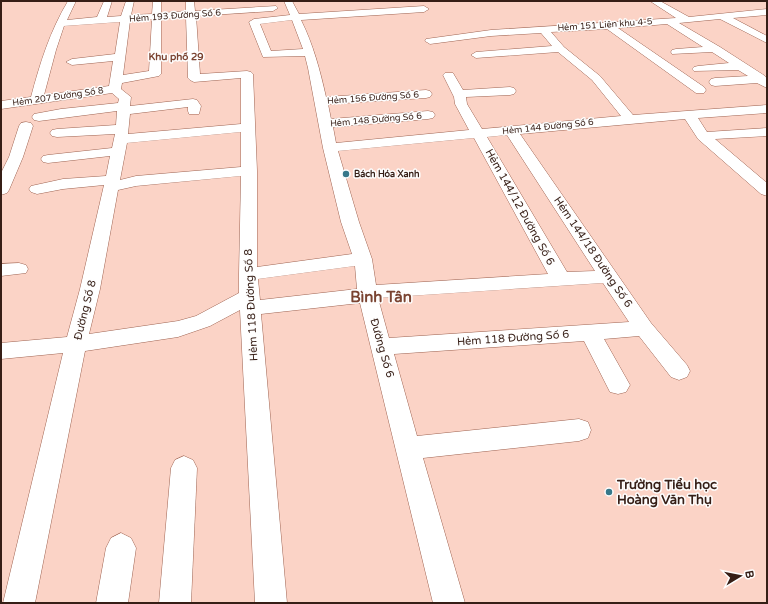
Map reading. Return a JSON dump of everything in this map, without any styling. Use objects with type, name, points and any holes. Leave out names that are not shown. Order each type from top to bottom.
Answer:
[{"type":"street","points":[[36,101],[46,60],[60,23],[72,1]]},
{"type":"street","points":[[101,21],[108,1]]},
{"type":"street","points":[[48,159],[76,157],[121,113],[144,77],[155,74],[157,1]]},
{"type":"street","points":[[235,1],[238,12]]},
{"type":"street","points":[[654,1],[687,20]]},
{"type":"street","points":[[256,3],[423,8]]},
{"type":"street","points":[[289,5],[254,22],[267,55],[309,52]]},
{"type":"street","name":"Hẻm 193 Đường Số 6","points":[[60,23],[101,21],[128,10],[157,17],[190,8],[238,12],[289,5]]},
{"type":"street","name":"Đường Số 6","points":[[289,5],[309,52],[330,148],[350,222],[363,259],[367,293],[449,603]]},
{"type":"street","name":"Hẻm 118 Đường Số 8","points":[[190,8],[194,78],[247,74],[249,171],[248,274],[271,603]]},
{"type":"street","name":"Đường Số 8","points":[[18,603],[90,288],[112,183],[121,113],[119,57],[128,10]]},
{"type":"street","name":"Hẻm 151 Liên khu 4-5","points":[[544,30],[687,20],[767,12]]},
{"type":"street","points":[[721,16],[764,37]]},
{"type":"street","points":[[668,21],[716,49],[764,82]]},
{"type":"street","points":[[608,25],[700,90]]},
{"type":"street","points":[[430,41],[491,33],[544,30]]},
{"type":"street","name":"Hẻm 151 Liên khu 4-5","points":[[544,30],[560,49],[596,78],[630,119]]},
{"type":"street","points":[[476,55],[560,49]]},
{"type":"street","points":[[676,52],[716,49]]},
{"type":"street","points":[[72,62],[119,57]]},
{"type":"street","points":[[698,69],[740,66]]},
{"type":"street","name":"Hẻm 144/12 Đường Số 6","points":[[449,76],[459,94],[461,104],[561,279]]},
{"type":"street","points":[[715,82],[764,82]]},
{"type":"street","points":[[459,94],[510,91]]},
{"type":"street","points":[[57,133],[80,128],[121,113],[190,93]]},
{"type":"street","name":"Hẻm 156 Đường Số 6","points":[[320,101],[426,94]]},
{"type":"street","name":"Hẻm 207 Đường Số 8","points":[[1,105],[36,101],[121,113]]},
{"type":"street","points":[[121,113],[193,103],[195,106],[194,111]]},
{"type":"street","name":"Hẻm 144 Đường Số 6","points":[[330,148],[630,119],[690,116],[767,109]]},
{"type":"street","points":[[39,117],[67,112],[121,113],[248,127]]},
{"type":"street","name":"Hẻm 148 Đường Số 6","points":[[324,124],[428,115]]},
{"type":"street","points":[[690,116],[703,136],[767,191]]},
{"type":"street","points":[[1,190],[16,157],[26,126]]},
{"type":"street","name":"Hẻm 144/18 Đường Số 6","points":[[511,131],[644,328],[679,370]]},
{"type":"street","points":[[703,136],[767,132]]},
{"type":"street","points":[[37,189],[63,184],[112,183],[249,171]]},
{"type":"street","points":[[248,274],[363,259]]},
{"type":"street","points":[[1,351],[76,344],[178,329],[203,321],[250,302],[609,276]]},
{"type":"street","name":"Hẻm 118 Đường Số 6","points":[[382,347],[644,328]]},
{"type":"street","points":[[590,333],[618,384]]},
{"type":"street","points":[[408,448],[579,430]]},
{"type":"street","points":[[175,603],[184,468]]},
{"type":"street","points":[[112,603],[121,548]]},
{"type":"place","name":"Bách Hóa Xanh","points":[[346,174]]},
{"type":"place","name":"Trường Tiểu học Hoàng Văn Thụ","points":[[609,492]]},
{"type":"district","name":"Khu phố 29","points":[[176,57]]},
{"type":"district","name":"Bình Tân","points":[[381,297]]}]
